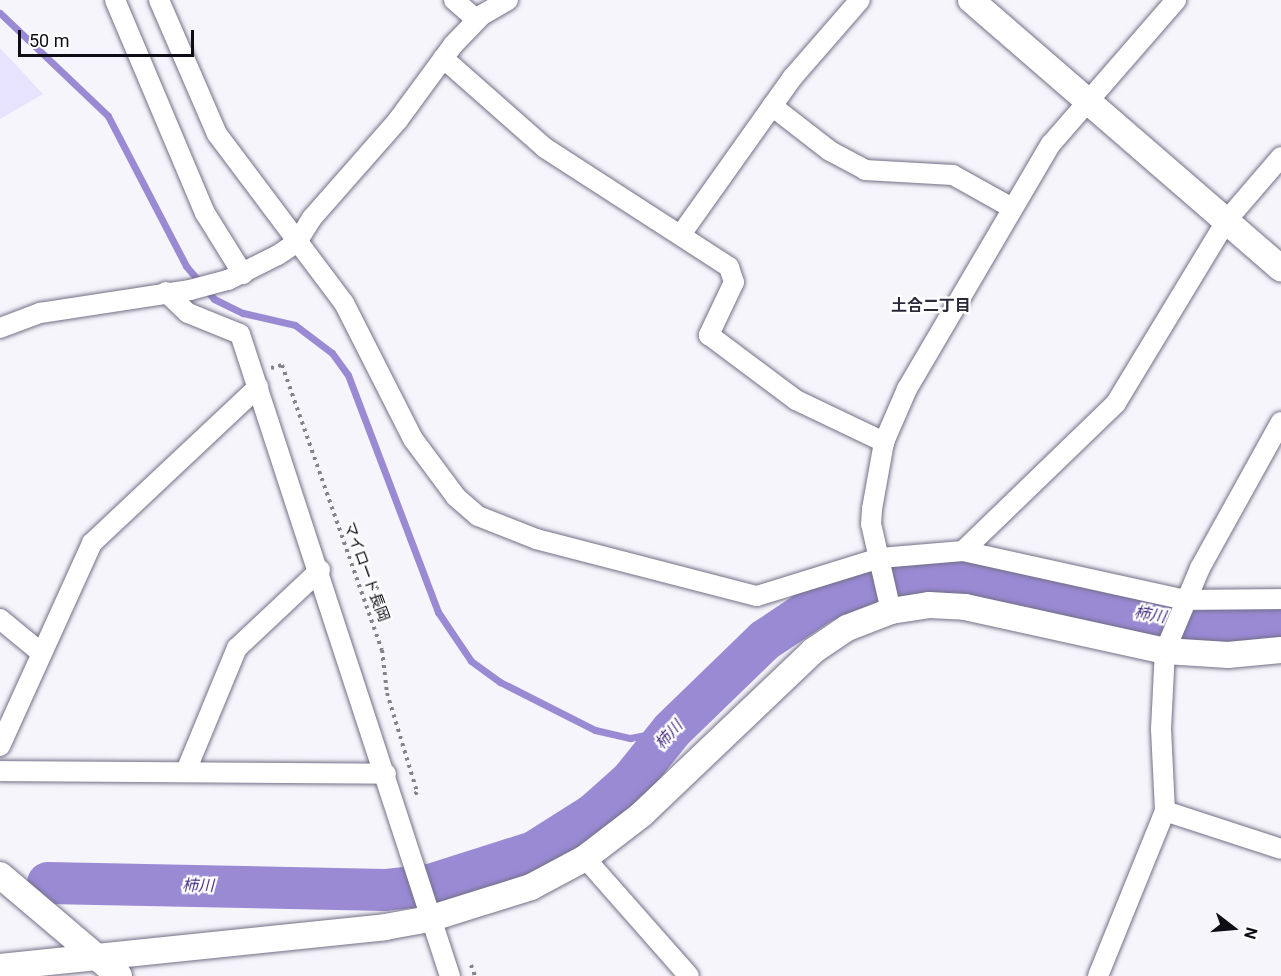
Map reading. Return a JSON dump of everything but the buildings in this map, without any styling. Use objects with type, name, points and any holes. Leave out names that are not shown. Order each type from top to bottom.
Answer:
[{"type":"street","points":[[115,0],[205,213],[236,277]]},
{"type":"street","points":[[159,0],[217,134],[356,323],[390,396],[435,475],[478,516],[581,554],[757,596],[881,562],[963,551],[1186,600],[1281,599]]},
{"type":"street","points":[[454,0],[477,20]]},
{"type":"street","points":[[0,328],[40,313],[190,290],[236,277],[297,242],[443,58],[477,20],[508,0]]},
{"type":"street","points":[[682,233],[772,106],[860,0]]},
{"type":"street","points":[[971,0],[1281,269]]},
{"type":"street","points":[[891,604],[872,524],[884,442],[907,389],[1051,144],[1176,0]]},
{"type":"street","points":[[443,58],[555,155],[603,189],[682,233],[729,267],[735,282],[709,335],[796,400],[884,442]]},
{"type":"street","points":[[772,106],[830,151],[865,170],[953,175],[1012,208]]},
{"type":"street","points":[[963,551],[1116,404],[1227,220],[1281,157]]},
{"type":"street","points":[[166,292],[188,313],[240,334],[320,570],[399,814],[425,908],[450,976]]},
{"type":"street","points":[[0,746],[40,652],[92,543],[256,380]]},
{"type":"street","points":[[1098,976],[1165,811],[1161,729],[1165,651],[1186,600],[1281,422]]},
{"type":"street","points":[[186,771],[191,749],[237,648],[320,570]]},
{"type":"street","points":[[0,967],[98,957],[425,908],[531,887],[585,858],[667,792],[813,651],[847,628],[891,604],[965,607],[1165,651],[1228,655],[1281,650]]},
{"type":"street","points":[[0,619],[40,652]]},
{"type":"street","points":[[0,771],[386,774]]},
{"type":"street","points":[[1165,811],[1281,849]]},
{"type":"street","points":[[585,858],[686,975]]},
{"type":"street","points":[[0,875],[119,976]]},
{"type":"path","name":"マイロード長岡","points":[[256,380],[282,365],[382,651],[387,693],[417,792],[399,814]]},
{"type":"shaded area","points":[[0,48],[43,94],[0,119]]},
{"type":"waterway","points":[[0,13],[108,116],[186,266],[214,299],[243,313],[295,325],[332,353],[348,375],[438,612],[471,661],[500,682],[595,730],[630,738],[672,730]]},
{"type":"waterway","name":"柿川","points":[[48,883],[385,890],[430,885],[534,852],[594,814],[631,781],[672,730],[765,640],[822,602],[871,583],[915,576],[985,578],[1196,623],[1281,622]]},
{"type":"district","name":"土合二丁目","points":[[931,306]]}]
